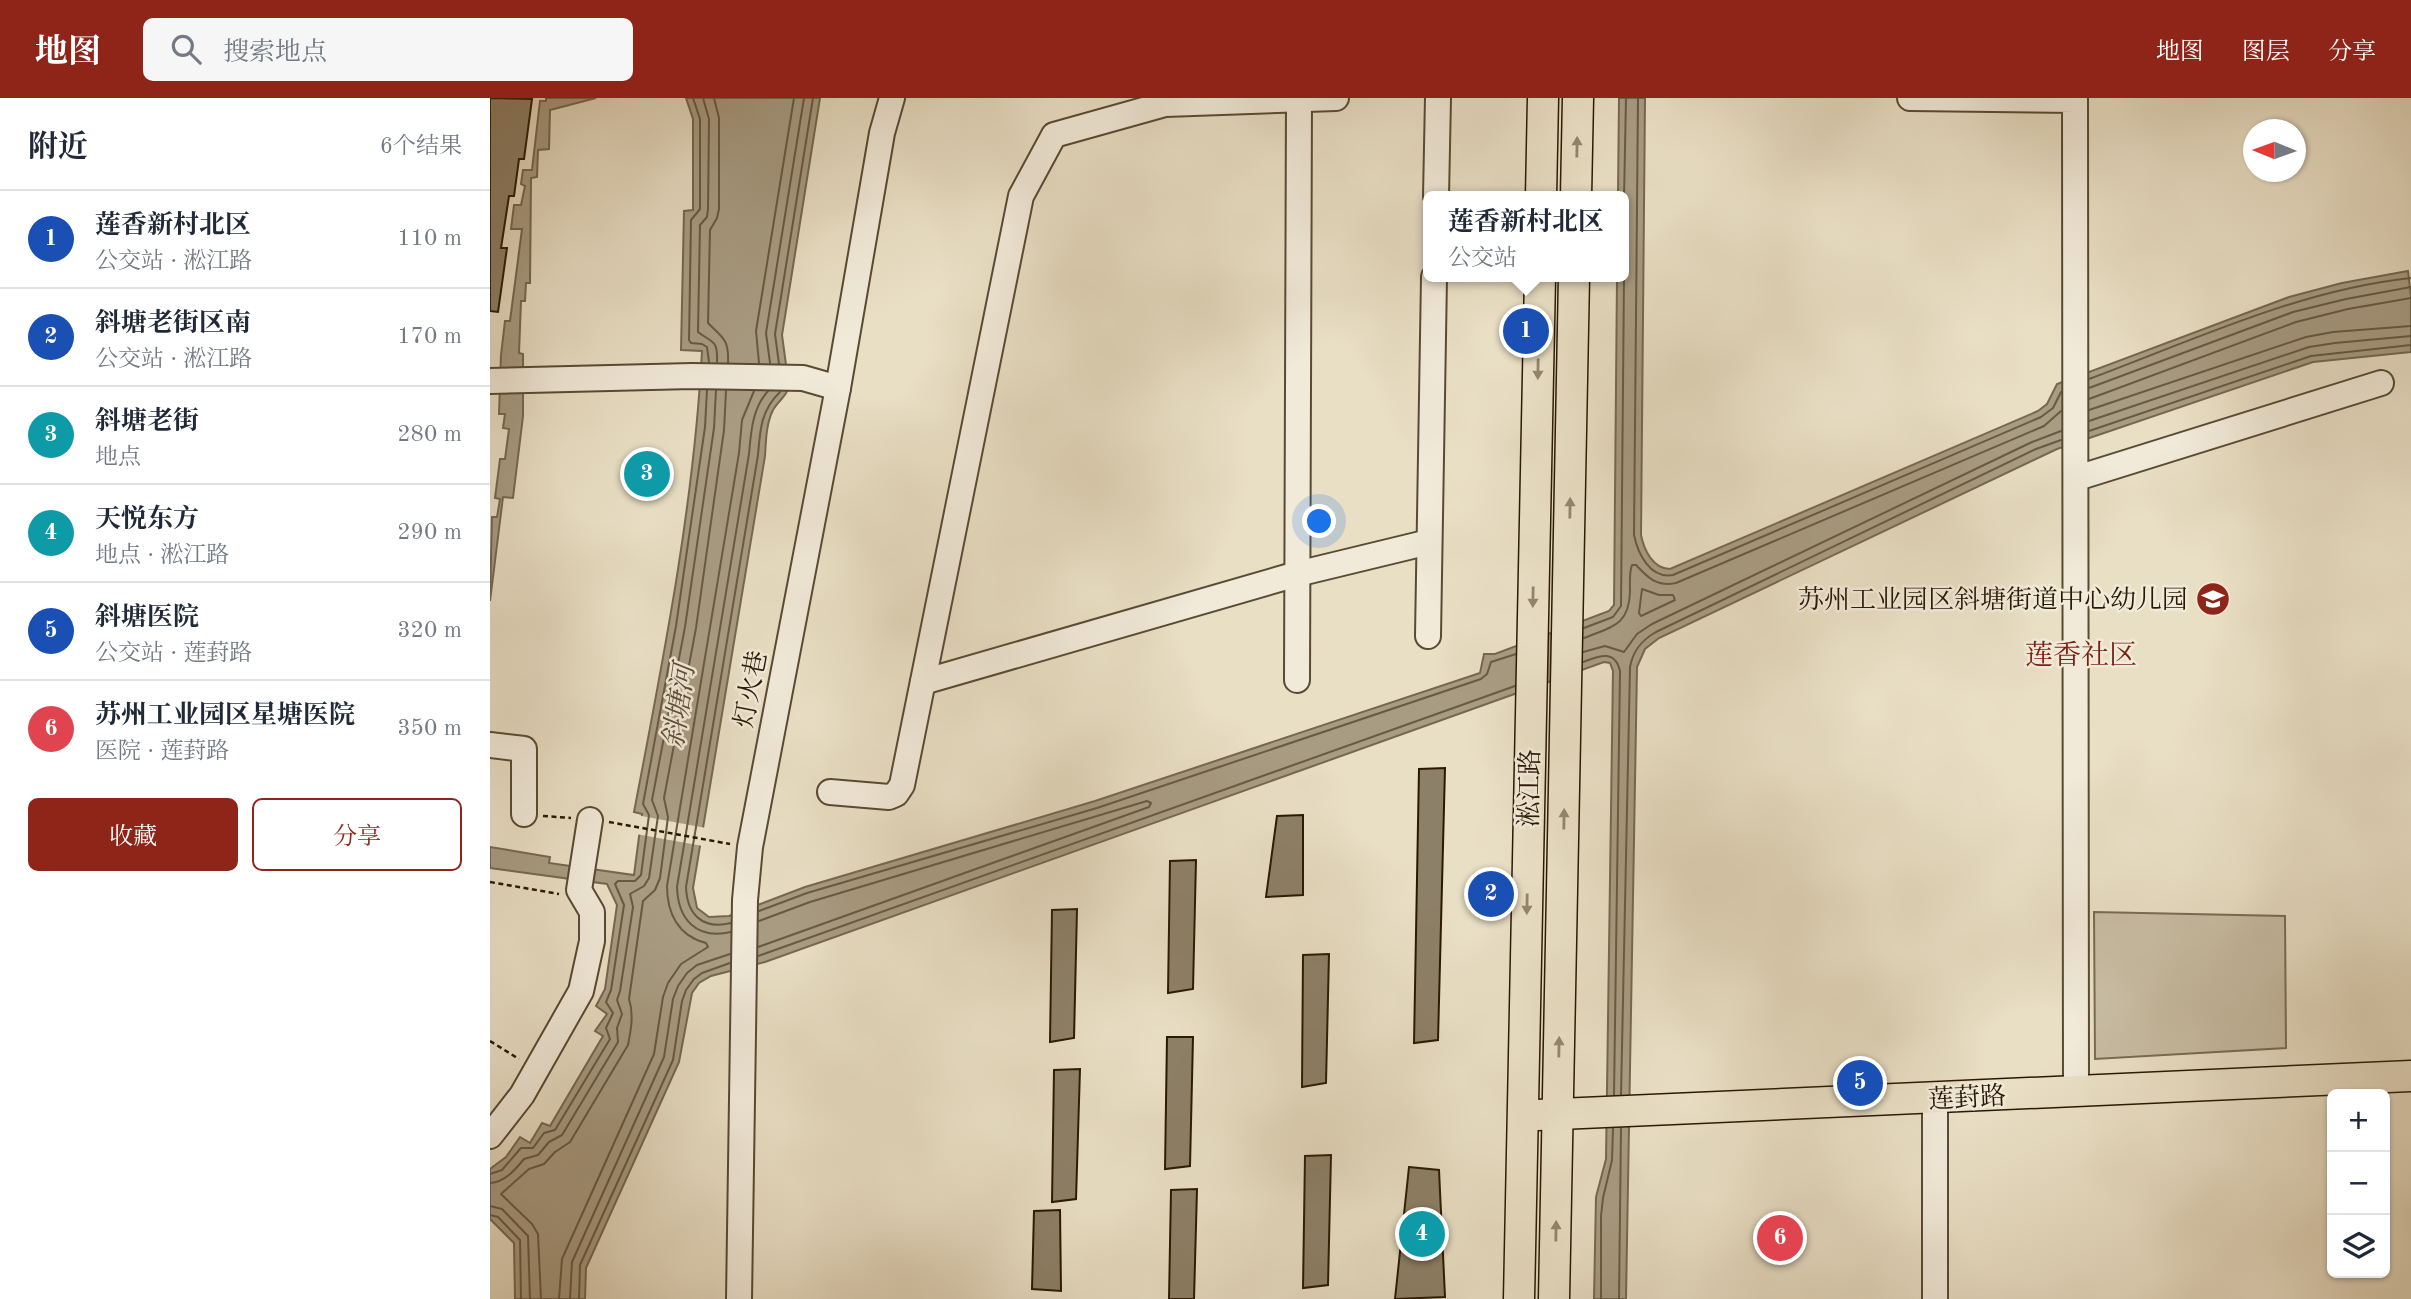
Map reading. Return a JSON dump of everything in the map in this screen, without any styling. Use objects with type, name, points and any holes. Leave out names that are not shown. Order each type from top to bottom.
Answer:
[{"type":"main road","points":[[1541,191],[1543,98]]},
{"type":"main road","points":[[1576,191],[1578,98]]},
{"type":"main road","name":"淞江路","points":[[1519,1299],[1540,282]]},
{"type":"main road","name":"淞江路","points":[[1554,1299],[1574,282]]},
{"type":"main road","name":"莲葑路","points":[[1522,1115],[2411,1076]]},
{"type":"street","name":"灯火巷","points":[[739,1299],[745,900],[750,847],[838,388],[882,133],[892,98]]},
{"type":"street","points":[[830,792],[879,798],[896,794],[902,785],[1021,196],[1054,135],[1165,104],[1336,98]]},
{"type":"street","points":[[1436,191],[1438,98]]},
{"type":"street","points":[[1910,98],[2076,100],[2076,1092]]},
{"type":"street","points":[[1297,680],[1299,99]]},
{"type":"street","points":[[1429,636],[1434,282]]},
{"type":"street","points":[[491,381],[692,376],[803,378],[838,388]]},
{"type":"street","points":[[2077,478],[2381,383]]},
{"type":"street","points":[[923,682],[1297,574],[1429,542]]},
{"type":"street","points":[[490,745],[524,748],[524,814]]},
{"type":"street","points":[[490,1136],[522,1095],[581,991],[592,941],[592,912],[579,890],[590,820]]},
{"type":"street","points":[[1935,1299],[1936,1098]]},
{"type":"path","points":[[618,824],[720,842]]},
{"type":"path","points":[[490,882],[583,898]]},
{"type":"path","points":[[490,1041],[536,1070]]},
{"type":"shaded area","points":[[2094,912],[2285,916],[2286,1048],[2095,1059]]},
{"type":"water","points":[[546,98],[596,98],[550,110],[549,149],[538,150],[537,177],[531,178],[530,283],[526,283],[525,301],[521,301],[519,353],[523,354],[523,416],[513,498],[503,497],[490,601],[492,517],[497,517],[500,499],[495,498],[500,459],[505,459],[509,429],[503,428],[505,414],[499,414],[501,355],[505,321],[510,321],[522,229],[511,229],[514,205],[521,205],[525,186],[521,184],[523,170],[532,170],[540,101],[546,101]]},
{"type":"water","name":"斜塘河","points":[[686,98],[820,98],[782,335],[789,387],[773,410],[768,427],[693,888],[697,908],[709,917],[729,916],[805,887],[1095,801],[1480,673],[1484,654],[1495,654],[1609,611],[1614,605],[1617,282],[1629,282],[1629,191],[1618,191],[1619,98],[1645,98],[1641,535],[1650,558],[1664,568],[1670,569],[2038,411],[2047,404],[2057,384],[2289,297],[2342,283],[2408,271],[2411,352],[2313,362],[2057,449],[1659,638],[1645,649],[1637,667],[1626,1299],[1594,1299],[1596,1197],[1606,1159],[1613,671],[1610,663],[1604,662],[765,962],[711,976],[699,983],[692,993],[679,1062],[586,1268],[585,1299],[515,1299],[514,1243],[490,1219],[490,1169],[506,1157],[520,1137],[530,1143],[542,1123],[550,1126],[603,1036],[595,1031],[607,1014],[596,1006],[605,989],[617,905],[607,884],[490,868],[490,847],[550,857],[549,863],[634,875],[642,814],[634,812],[685,525],[698,409],[702,351],[681,350],[684,211],[693,210],[693,119]]},
{"type":"pier","points":[[631,814],[706,828],[703,846],[636,834],[638,816]]},
{"type":"building","points":[[490,98],[532,99],[524,159],[519,159],[514,196],[509,196],[501,248],[507,248],[498,312],[490,311]]},
{"type":"building","points":[[1445,768],[1438,1040],[1414,1043],[1419,769]]},
{"type":"building","points":[[1303,815],[1303,895],[1266,897],[1277,816]]},
{"type":"building","points":[[1196,860],[1193,989],[1168,993],[1170,861]]},
{"type":"building","points":[[1077,909],[1074,1038],[1050,1042],[1052,910]]},
{"type":"building","points":[[1329,954],[1326,1083],[1302,1087],[1303,955]]},
{"type":"building","points":[[1167,1037],[1193,1037],[1190,1166],[1165,1169]]},
{"type":"building","points":[[1080,1069],[1076,1199],[1052,1202],[1054,1070]]},
{"type":"building","points":[[1331,1155],[1328,1285],[1303,1288],[1305,1156]]},
{"type":"building","points":[[1409,1167],[1439,1170],[1445,1297],[1395,1299]]},
{"type":"building","points":[[1197,1189],[1194,1299],[1169,1299],[1171,1190]]},
{"type":"building","points":[[1060,1210],[1061,1291],[1032,1289],[1034,1211]]},
{"type":"place","name":"莲香新村北区","points":[[1526,331]]},
{"type":"place","name":"斜塘老街","points":[[647,474]]},
{"type":"place","name":"苏州工业园区斜塘街道中心幼儿园","points":[[2213,599]]},
{"type":"place","name":"斜塘老街区南","points":[[1491,894]]},
{"type":"place","name":"斜塘医院","points":[[1860,1083]]},
{"type":"place","name":"天悦东方","points":[[1422,1234]]},
{"type":"place","name":"苏州工业园区星塘医院","points":[[1780,1238]]},
{"type":"district","name":"莲香社区","points":[[2081,654]]}]
